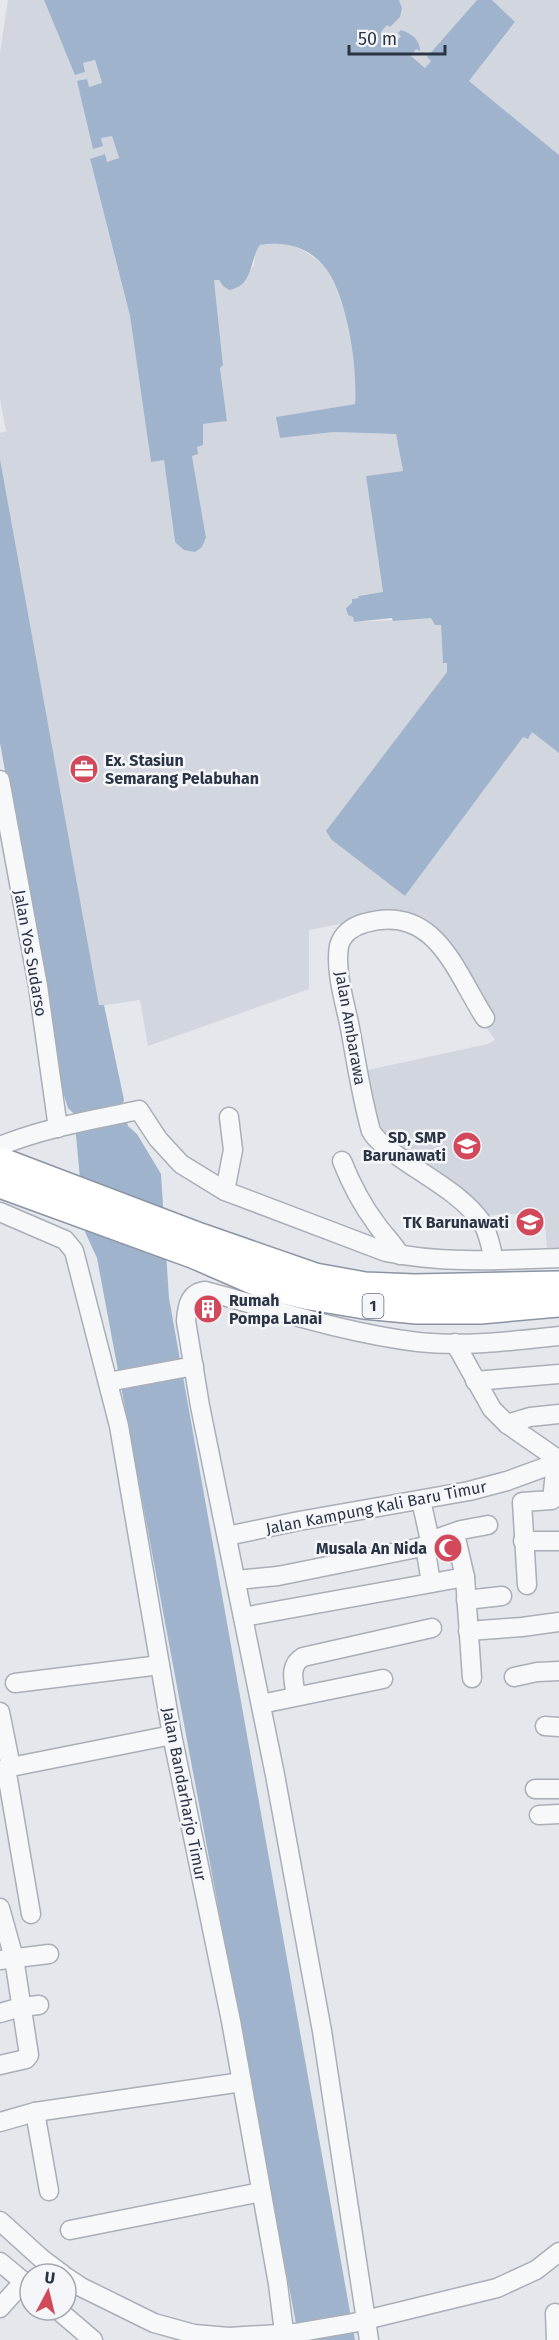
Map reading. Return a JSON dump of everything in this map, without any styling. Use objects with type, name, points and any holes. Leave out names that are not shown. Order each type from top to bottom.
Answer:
[{"type":"highway","name":"1","points":[[0,1161],[52,1192],[198,1246],[315,1277],[364,1286],[415,1288],[559,1285]]},
{"type":"highway","name":"1","points":[[0,1184],[52,1192]]},
{"type":"highway","name":"1","points":[[198,1246],[264,1285],[364,1305],[417,1310],[480,1310],[559,1303]]},
{"type":"street","name":"Jalan Yos Sudarso","points":[[0,780],[66,1126]]},
{"type":"street","name":"Jalan Ambarawa","points":[[485,1018],[440,943],[422,928],[402,921],[379,919],[360,924],[346,933],[340,943],[338,955],[344,994],[371,1131],[375,1138],[461,1201],[487,1233],[494,1260]]},
{"type":"street","points":[[0,1146],[66,1126],[139,1110],[158,1139],[181,1164],[225,1191],[386,1252],[459,1261],[559,1257]]},
{"type":"street","points":[[225,1191],[233,1150],[229,1117]]},
{"type":"street","points":[[342,1161],[355,1191],[378,1227],[394,1244],[400,1255]]},
{"type":"street","name":"Jalan Bandarharjo Timur","points":[[0,1212],[65,1240],[74,1251],[111,1381],[172,1735],[231,2021],[288,2335]]},
{"type":"street","points":[[369,2340],[359,2321],[326,2051],[236,1580],[188,1367],[187,1308],[190,1298],[199,1292],[206,1291],[300,1319],[418,1342],[502,1342],[559,1336]]},
{"type":"street","points":[[455,1343],[492,1409],[507,1424],[558,1462],[552,1500],[522,1502],[527,1585]]},
{"type":"street","points":[[111,1381],[188,1367]]},
{"type":"street","points":[[475,1381],[559,1374]]},
{"type":"street","points":[[507,1424],[530,1417],[559,1414]]},
{"type":"street","name":"Jalan Kampung Kali Baru Timur","points":[[227,1536],[497,1484],[558,1462]]},
{"type":"street","points":[[422,1500],[431,1583]]},
{"type":"street","points":[[236,1580],[278,1576],[428,1544],[461,1530],[488,1525]]},
{"type":"street","points":[[455,1534],[465,1577],[472,1678]]},
{"type":"street","points":[[523,1541],[558,1541]]},
{"type":"street","points":[[243,1617],[465,1577]]},
{"type":"street","points":[[466,1600],[502,1596]]},
{"type":"street","points":[[468,1631],[559,1622]]},
{"type":"street","points":[[296,1696],[293,1666],[303,1657],[432,1628]]},
{"type":"street","points":[[15,1683],[160,1665]]},
{"type":"street","points":[[514,1677],[559,1671]]},
{"type":"street","points":[[261,1704],[383,1679]]},
{"type":"street","points":[[0,1712],[11,1767]]},
{"type":"street","points":[[31,1914],[6,1769],[172,1735]]},
{"type":"street","points":[[535,1789],[559,1789]]},
{"type":"street","points":[[539,1815],[559,1814]]},
{"type":"street","points":[[0,1908],[7,1959],[30,2006],[29,2052],[26,2060],[0,2065]]},
{"type":"street","points":[[7,1959],[49,1954]]},
{"type":"street","points":[[0,2013],[30,2006]]},
{"type":"street","points":[[0,2122],[35,2112],[242,2082]]},
{"type":"street","points":[[35,2112],[50,2192]]},
{"type":"street","points":[[70,2229],[261,2192]]},
{"type":"street","points":[[0,2221],[46,2262]]},
{"type":"street","points":[[78,2284],[154,2323],[194,2334],[229,2337],[288,2335],[359,2321],[497,2288],[536,2271],[559,2252]]},
{"type":"street","points":[[0,2262],[18,2277]]},
{"type":"street","points":[[0,2308],[18,2292]]},
{"type":"street","points":[[555,2313],[556,2340]]},
{"type":"street","points":[[68,2322],[80,2336]]},
{"type":"shaded area","points":[[8,0],[44,0],[75,74],[83,63],[95,60],[102,84],[89,87],[101,138],[112,135],[119,159],[107,162],[105,154],[90,160],[130,316],[151,462],[164,460],[175,542],[202,547],[206,539],[192,455],[197,447],[203,445],[203,424],[227,421],[220,368],[223,365],[214,280],[219,280],[223,286],[254,266],[255,253],[260,245],[287,243],[304,251],[324,265],[334,283],[346,315],[357,377],[355,404],[277,417],[280,438],[334,432],[396,434],[403,471],[366,476],[383,593],[359,595],[353,603],[354,622],[432,618],[441,625],[443,662],[447,663],[447,672],[327,831],[405,896],[523,736],[532,731],[559,753],[559,1248],[547,1248],[544,1213],[488,1215],[406,1155],[386,1136],[377,1117],[368,1070],[488,1044],[495,1040],[417,926],[392,914],[309,930],[309,989],[148,1046],[140,1000],[99,1006],[0,459],[0,433],[6,431],[0,399],[0,53]]},
{"type":"shaded area","points":[[399,0],[477,0],[428,57],[431,61],[425,68],[411,56],[419,43],[413,36],[406,32],[395,43],[381,32],[402,8]]},
{"type":"shaded area","points":[[492,0],[559,0],[559,155],[469,81],[515,23]]},
{"type":"water","points":[[44,0],[399,0],[402,8],[400,17],[381,32],[395,43],[401,36],[398,33],[401,30],[409,33],[419,43],[420,51],[416,49],[411,56],[425,68],[431,61],[427,57],[477,0],[492,0],[515,22],[469,81],[559,155],[559,753],[532,732],[528,739],[523,737],[405,896],[332,840],[326,831],[447,672],[447,663],[443,663],[441,625],[435,625],[431,618],[393,621],[392,618],[354,622],[346,608],[352,603],[352,599],[359,598],[358,596],[383,592],[366,476],[403,471],[396,434],[334,432],[280,438],[276,417],[355,404],[355,371],[349,332],[339,293],[323,265],[310,253],[294,246],[260,245],[247,278],[237,288],[229,290],[219,280],[214,280],[223,365],[220,368],[227,421],[203,424],[203,445],[197,447],[198,454],[192,456],[206,538],[202,547],[195,552],[184,550],[175,542],[164,460],[151,462],[130,316],[90,159],[105,154],[107,162],[119,158],[112,136],[101,138],[103,146],[93,149],[77,81],[87,79],[89,87],[102,83],[95,60],[83,63],[85,72],[75,75]]},
{"type":"water","points":[[0,459],[99,1005],[104,1005],[128,1126],[137,1134],[161,1174],[169,1298],[355,2340],[299,2340],[97,1258],[85,1232],[74,1114],[68,1108],[62,1089],[0,743]]},
{"type":"place","name":"Ex. Stasiun Semarang Pelabuhan","points":[[84,769]]},
{"type":"place","name":"SD, SMP Barunawati","points":[[467,1146]]},
{"type":"place","name":"TK Barunawati","points":[[530,1222]]},
{"type":"place","name":"Rumah Pompa Lanai","points":[[208,1309]]},
{"type":"place","name":"Musala An Nida","points":[[448,1548]]}]
